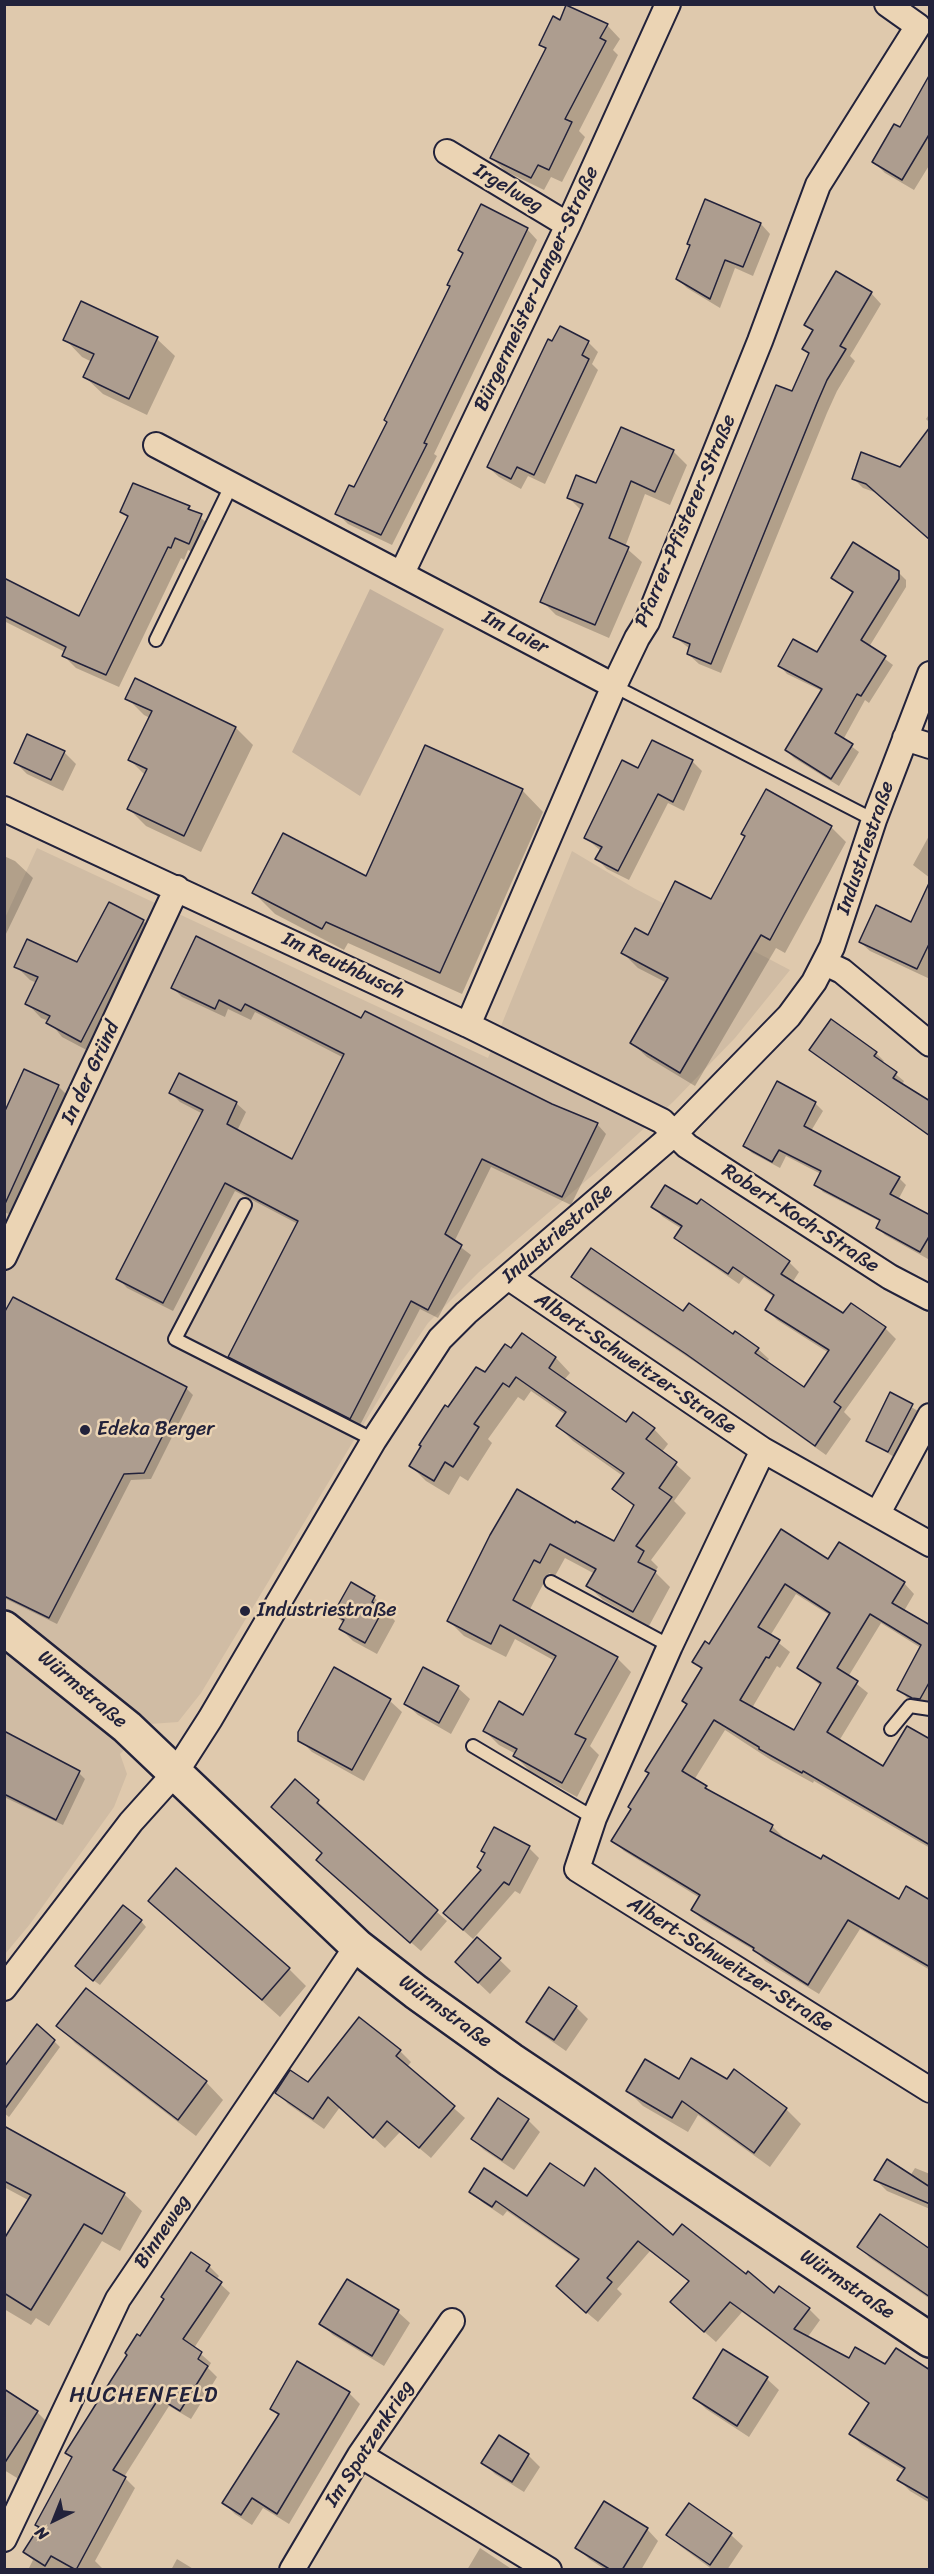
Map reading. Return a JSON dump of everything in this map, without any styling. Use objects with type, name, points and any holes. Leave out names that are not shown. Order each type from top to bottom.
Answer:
[{"type":"street","name":"Bürgermeister-Langer-Straße","points":[[402,573],[568,225],[668,4]]},
{"type":"street","name":"Pfarrer-Pfisterer-Straße","points":[[468,1025],[614,686],[647,622],[760,341],[818,185],[918,26],[887,4]]},
{"type":"street","name":"Irgelweg","points":[[447,152],[568,225]]},
{"type":"street","name":"Im Laier","points":[[156,445],[614,686]]},
{"type":"street","name":"Industriestraße","points":[[4,1988],[131,1822],[176,1772],[210,1719],[374,1440],[440,1340],[508,1277],[675,1134],[789,1016],[825,963],[874,820],[930,674]]},
{"type":"street","points":[[905,738],[930,746]]},
{"type":"street","name":"Im Reuthbusch","points":[[4,809],[468,1025],[662,1121],[675,1134]]},
{"type":"street","name":"In der Gründ","points":[[4,1257],[177,888]]},
{"type":"street","points":[[825,963],[842,971],[930,1044]]},
{"type":"street","name":"Robert-Koch-Straße","points":[[675,1134],[687,1146],[870,1264],[930,1298]]},
{"type":"street","name":"Albert-Schweitzer-Straße","points":[[508,1277],[763,1450],[930,1544]]},
{"type":"street","points":[[878,1513],[930,1416]]},
{"type":"street","name":"Albert-Schweitzer-Straße","points":[[763,1450],[670,1646],[594,1818],[577,1869],[930,2090]]},
{"type":"street","name":"Würmstraße","points":[[4,1628],[65,1675],[176,1772],[357,1946],[511,2060],[930,2340]]},
{"type":"street","name":"Binneweg","points":[[4,2539],[118,2299],[357,1946]]},
{"type":"street","name":"Im Spatzenkrieg","points":[[292,2570],[360,2455],[452,2321]]},
{"type":"street","points":[[360,2455],[549,2570]]},
{"type":"lane","points":[[156,640],[232,484]]},
{"type":"lane","name":"Im Laier","points":[[614,686],[874,820]]},
{"type":"lane","points":[[245,1205],[175,1339],[374,1440]]},
{"type":"lane","points":[[551,1582],[670,1646]]},
{"type":"lane","points":[[891,1729],[910,1706],[930,1709]]},
{"type":"lane","points":[[473,1746],[594,1818]]},
{"type":"shaded area","points":[[370,589],[444,629],[360,796],[292,752]]},
{"type":"shaded area","points":[[37,848],[488,1058],[572,851],[634,888],[790,970],[735,1038],[673,1102],[595,1173],[479,1272],[428,1323],[397,1369],[201,1693],[178,1722],[150,1724],[120,1754],[127,1774],[114,1807],[30,1924],[5,1954],[4,920]]},
{"type":"building","points":[[566,5],[608,24],[600,38],[606,41],[565,119],[572,122],[549,170],[538,165],[531,178],[490,158],[546,48],[539,45],[553,16],[560,20]]},
{"type":"building","points":[[930,74],[930,133],[902,180],[872,162],[894,124],[900,127]]},
{"type":"building","points":[[705,199],[761,223],[743,267],[725,260],[710,299],[676,279]]},
{"type":"building","points":[[481,204],[528,228],[424,443],[427,444],[381,535],[335,514],[349,485],[354,487],[387,422],[384,420],[450,286],[447,285],[463,253],[458,250]]},
{"type":"building","points":[[836,271],[872,292],[840,346],[846,349],[827,380],[817,403],[711,664],[687,654],[690,644],[673,637],[776,385],[792,391],[809,353],[802,349],[813,330],[804,325]]},
{"type":"building","points":[[81,301],[158,337],[129,399],[83,377],[94,354],[63,340]]},
{"type":"building","points":[[560,326],[589,341],[582,355],[589,359],[534,475],[517,467],[511,479],[487,467],[548,339],[552,341]]},
{"type":"building","points":[[621,427],[674,450],[655,492],[631,481],[609,538],[629,547],[595,625],[540,602],[583,504],[567,498],[576,475],[596,483]]},
{"type":"building","points":[[930,427],[930,540],[866,484],[852,479],[861,452],[900,467]]},
{"type":"building","points":[[133,483],[190,506],[188,509],[202,514],[189,544],[175,538],[171,548],[168,547],[106,675],[62,656],[66,647],[4,616],[4,578],[79,616],[128,516],[120,512]]},
{"type":"building","points":[[853,542],[899,571],[899,579],[861,640],[886,656],[861,696],[857,694],[835,733],[853,744],[831,779],[785,750],[822,689],[778,666],[793,639],[817,652],[853,592],[831,578]]},
{"type":"building","points":[[135,678],[236,727],[184,836],[127,809],[147,769],[128,760],[152,711],[125,699]]},
{"type":"building","points":[[27,734],[65,751],[51,780],[14,763]]},
{"type":"building","points":[[652,740],[693,760],[673,802],[658,794],[618,871],[595,859],[602,847],[584,838],[622,760],[638,768]]},
{"type":"building","points":[[425,745],[523,789],[440,973],[326,922],[322,929],[252,893],[283,833],[366,876]]},
{"type":"building","points":[[766,789],[832,826],[770,940],[761,935],[680,1073],[630,1043],[668,978],[621,953],[635,928],[648,935],[675,881],[711,899],[745,836],[741,834]]},
{"type":"building","points":[[930,881],[930,942],[917,969],[859,942],[876,905],[911,922]]},
{"type":"building","points":[[109,902],[144,920],[81,1042],[46,1023],[50,1016],[25,1004],[38,977],[14,967],[27,939],[77,962]]},
{"type":"building","points":[[196,936],[361,1018],[365,1011],[552,1104],[598,1123],[562,1197],[482,1159],[445,1234],[462,1245],[428,1310],[411,1301],[350,1419],[228,1357],[298,1221],[225,1183],[163,1303],[116,1279],[203,1110],[169,1093],[179,1073],[237,1102],[227,1124],[292,1159],[344,1054],[245,1004],[241,1011],[219,1000],[215,1009],[171,988]]},
{"type":"building","points":[[831,1019],[877,1052],[874,1056],[897,1072],[893,1078],[930,1101],[930,1136],[809,1050]]},
{"type":"building","points":[[24,1069],[59,1085],[4,1206],[4,1113]]},
{"type":"building","points":[[777,1081],[816,1102],[804,1126],[900,1177],[890,1194],[930,1215],[930,1235],[920,1252],[876,1228],[880,1220],[814,1185],[821,1171],[779,1150],[772,1162],[743,1146]]},
{"type":"building","points":[[665,1185],[697,1204],[701,1199],[790,1261],[781,1274],[843,1313],[851,1303],[886,1327],[834,1402],[841,1407],[815,1446],[686,1354],[571,1277],[591,1248],[683,1311],[689,1303],[733,1334],[735,1331],[759,1348],[755,1353],[804,1387],[829,1350],[765,1310],[774,1295],[733,1267],[728,1274],[674,1238],[682,1226],[651,1207]]},
{"type":"building","name":"Edeka Berger","points":[[13,1297],[187,1387],[144,1473],[124,1474],[49,1618],[4,1596],[4,1313]]},
{"type":"building","points":[[522,1333],[556,1357],[549,1368],[626,1422],[633,1412],[655,1428],[646,1439],[677,1462],[659,1488],[672,1497],[636,1546],[644,1551],[638,1562],[656,1571],[633,1612],[586,1586],[596,1569],[550,1544],[540,1563],[534,1560],[513,1600],[618,1657],[575,1734],[586,1739],[562,1783],[513,1756],[517,1749],[483,1731],[499,1701],[523,1715],[556,1656],[500,1625],[491,1644],[447,1621],[490,1535],[517,1489],[575,1523],[576,1521],[614,1541],[634,1505],[612,1489],[624,1473],[556,1426],[566,1412],[516,1377],[509,1387],[503,1383],[474,1424],[479,1427],[453,1467],[445,1462],[434,1481],[409,1466],[421,1446],[419,1445],[445,1405],[448,1407],[476,1367],[485,1372],[505,1344],[511,1348]]},
{"type":"building","points":[[890,1392],[913,1404],[888,1452],[866,1441]]},
{"type":"building","points":[[781,1529],[828,1559],[839,1542],[905,1582],[892,1603],[930,1625],[930,1681],[920,1699],[912,1698],[897,1690],[921,1645],[870,1614],[837,1668],[858,1681],[827,1732],[883,1766],[907,1726],[930,1739],[930,1845],[803,1771],[802,1773],[759,1749],[714,1720],[682,1771],[707,1786],[705,1788],[773,1825],[770,1831],[821,1859],[823,1855],[899,1899],[906,1886],[930,1900],[930,1967],[848,1920],[808,1985],[753,1950],[754,1948],[691,1910],[700,1895],[611,1841],[631,1809],[628,1807],[649,1773],[645,1771],[687,1704],[682,1701],[702,1668],[692,1662],[705,1641],[709,1644]],"holes":[[[785,1584],[830,1613],[797,1668],[821,1683],[794,1730],[740,1700],[766,1657],[769,1658],[780,1640],[758,1627]]]},
{"type":"building","points":[[351,1582],[375,1596],[372,1602],[384,1608],[365,1643],[339,1629],[344,1620],[333,1614]]},
{"type":"building","points":[[334,1667],[391,1699],[352,1770],[298,1741],[298,1732]]},
{"type":"building","points":[[423,1667],[459,1686],[439,1723],[404,1704]]},
{"type":"building","points":[[4,1731],[80,1771],[56,1820],[4,1794]]},
{"type":"building","points":[[295,1779],[319,1800],[317,1803],[438,1910],[410,1943],[316,1860],[322,1853],[271,1807]]},
{"type":"building","points":[[494,1827],[530,1846],[509,1885],[504,1882],[463,1930],[443,1913],[481,1870],[477,1867],[485,1853],[481,1851]]},
{"type":"building","points":[[176,1868],[290,1968],[262,2000],[148,1901]]},
{"type":"building","points":[[123,1905],[142,1920],[93,1981],[75,1966]]},
{"type":"building","points":[[477,1937],[501,1958],[478,1983],[455,1962]]},
{"type":"building","points":[[549,1987],[577,2006],[554,2040],[526,2022]]},
{"type":"building","points":[[86,1988],[207,2081],[178,2120],[56,2026]]},
{"type":"building","points":[[359,2017],[401,2050],[396,2056],[455,2106],[419,2148],[387,2121],[373,2138],[328,2097],[313,2119],[275,2093],[290,2070],[308,2082]]},
{"type":"building","points":[[37,2024],[55,2040],[4,2110],[4,2067]]},
{"type":"building","points":[[691,2058],[727,2079],[734,2069],[787,2108],[754,2153],[682,2101],[672,2118],[626,2091],[645,2059],[679,2079]]},
{"type":"building","points":[[498,2098],[529,2119],[502,2160],[471,2139]]},
{"type":"building","points":[[4,2126],[125,2193],[102,2234],[84,2224],[31,2310],[4,2293],[4,2239],[31,2195],[4,2181]]},
{"type":"building","points":[[887,2159],[930,2187],[930,2204],[874,2180]]},
{"type":"building","points":[[550,2163],[584,2186],[595,2168],[673,2235],[682,2224],[746,2274],[748,2271],[774,2293],[779,2286],[810,2308],[794,2329],[849,2358],[855,2347],[885,2364],[896,2348],[930,2370],[930,2499],[897,2480],[905,2468],[849,2434],[869,2403],[730,2302],[704,2332],[670,2302],[689,2281],[638,2241],[607,2278],[612,2282],[586,2313],[556,2286],[579,2259],[496,2201],[492,2207],[469,2192],[484,2168],[527,2196]]},
{"type":"building","points":[[880,2214],[930,2249],[930,2297],[857,2247]]},
{"type":"building","points":[[191,2252],[210,2265],[206,2271],[222,2282],[183,2339],[202,2352],[198,2359],[208,2366],[180,2411],[159,2398],[113,2470],[126,2477],[76,2570],[51,2556],[45,2566],[23,2552],[39,2527],[35,2525],[72,2457],[65,2453],[127,2355],[125,2353],[137,2334],[140,2336],[164,2299],[161,2297]]},
{"type":"building","points":[[347,2279],[399,2310],[372,2356],[319,2324]]},
{"type":"building","points":[[723,2349],[768,2377],[737,2426],[693,2398]]},
{"type":"building","points":[[297,2361],[350,2392],[277,2514],[252,2498],[241,2515],[222,2503],[279,2414],[270,2409]]},
{"type":"building","points":[[4,2389],[38,2411],[4,2464]]},
{"type":"building","points":[[499,2435],[529,2454],[512,2482],[481,2463]]},
{"type":"building","points":[[604,2501],[648,2528],[622,2570],[611,2570],[575,2548]]},
{"type":"building","points":[[689,2503],[732,2533],[710,2565],[666,2535]]},
{"type":"place","name":"Edeka Berger","points":[[85,1430]]},
{"type":"place","name":"Industriestraße","points":[[245,1611]]},
{"type":"district","name":"HUCHENFELD","points":[[144,2396]]}]
